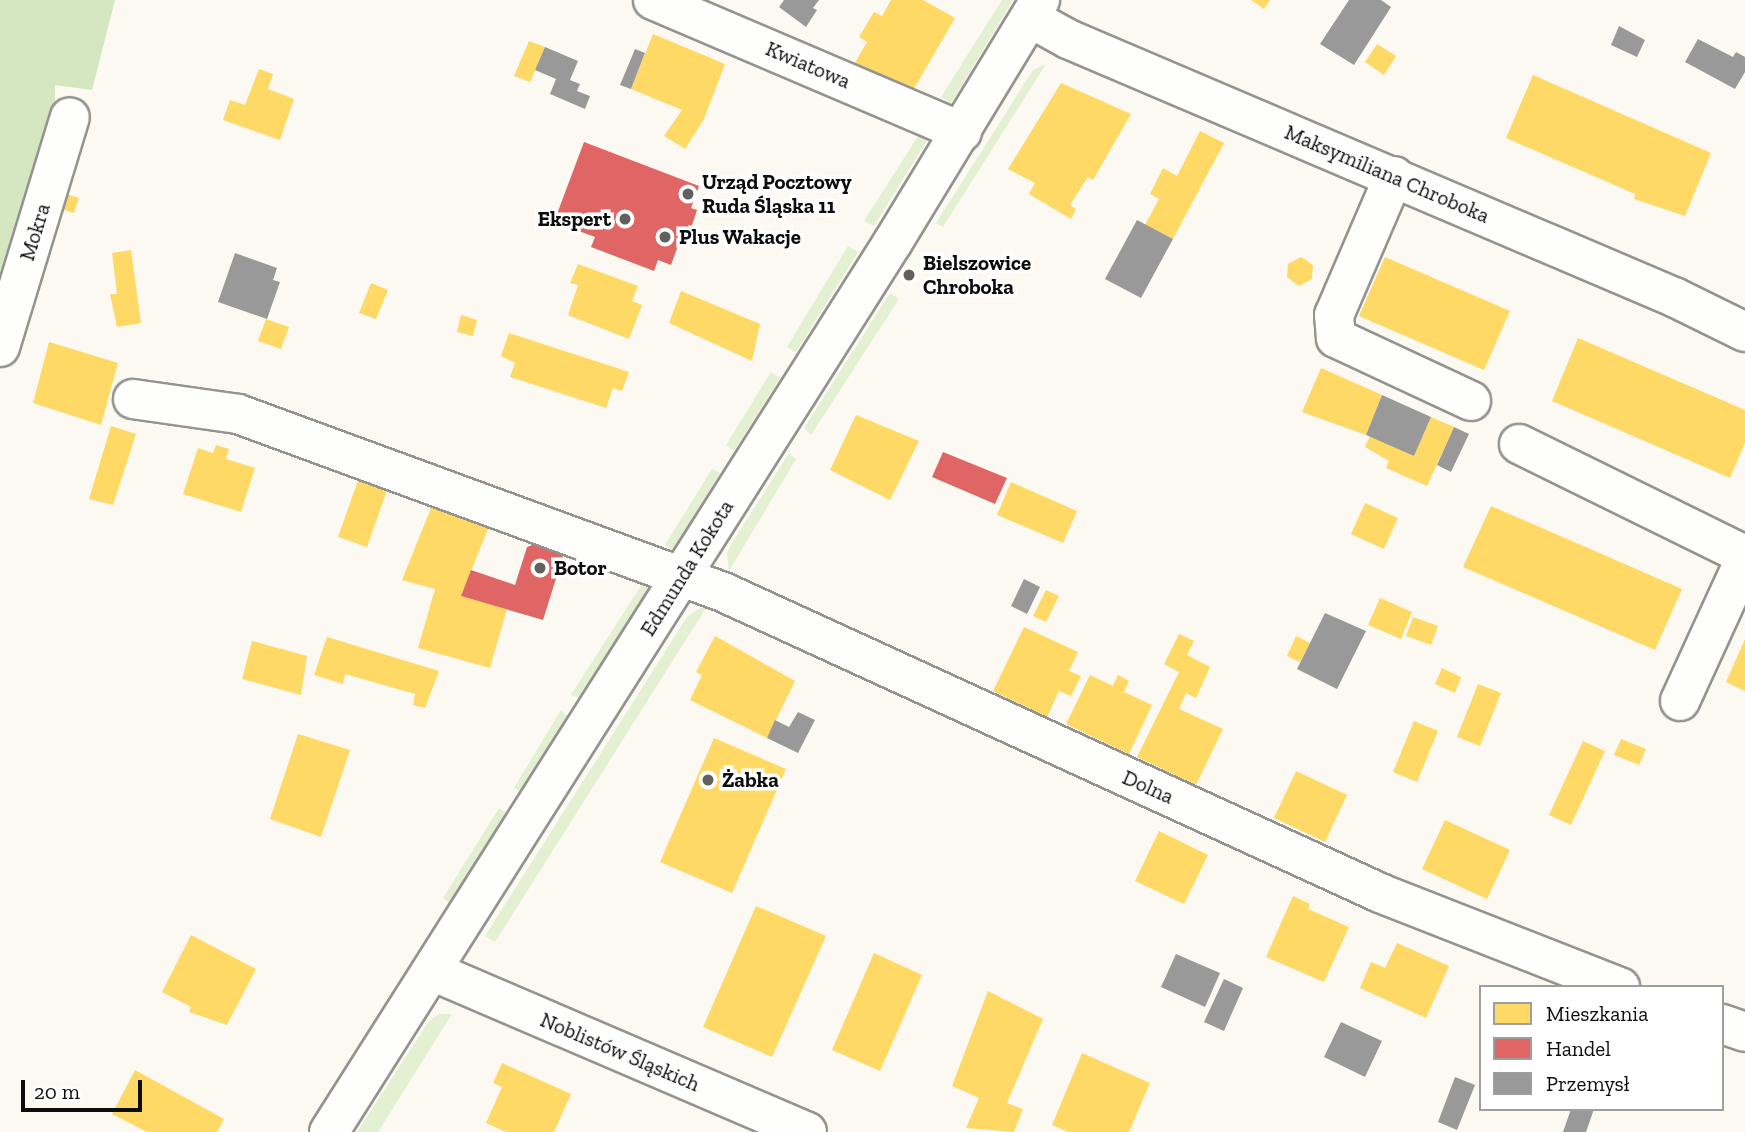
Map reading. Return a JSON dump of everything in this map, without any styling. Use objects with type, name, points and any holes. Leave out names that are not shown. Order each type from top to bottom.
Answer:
[{"type":"street","name":"Kwiatowa","points":[[653,0],[962,132]]},
{"type":"street","name":"Edmunda Kokota","points":[[329,1132],[962,132],[1035,9]]},
{"type":"street","name":"Maksymiliana Chroboka","points":[[1035,9],[1068,39],[1394,176],[1745,332]]},
{"type":"street","name":"Mokra","points":[[0,347],[70,117]]},
{"type":"street","points":[[1394,176],[1334,315],[1336,338],[1471,401]]},
{"type":"street","name":"Dolna","points":[[133,399],[238,414],[682,576],[1380,893],[1614,985]]},
{"type":"street","points":[[1519,444],[1745,557],[1681,701]]},
{"type":"street","name":"Noblistów Śląskich","points":[[432,971],[807,1132]]},
{"type":"street","points":[[1724,1025],[1745,1032]]},
{"type":"green space","points":[[0,0],[115,0],[92,90],[55,85],[55,105],[0,291]]},
{"type":"green space","points":[[1002,0],[1013,0],[951,103],[941,97]]},
{"type":"green space","points":[[1046,64],[943,227],[936,223],[1033,70]]},
{"type":"green space","points":[[922,130],[931,134],[874,226],[864,221]]},
{"type":"green space","points":[[848,246],[858,252],[796,352],[787,347]]},
{"type":"green space","points":[[890,293],[899,299],[811,435],[804,428]]},
{"type":"green space","points":[[771,372],[780,378],[734,451],[726,445]]},
{"type":"green space","points":[[789,453],[796,459],[729,571],[727,553],[732,543]]},
{"type":"green space","points":[[712,469],[720,473],[673,551],[665,545]]},
{"type":"green space","points":[[642,584],[650,588],[580,698],[571,695]]},
{"type":"green space","points":[[700,608],[706,608],[495,942],[485,936],[687,617]]},
{"type":"green space","points":[[561,710],[568,717],[521,792],[514,788]]},
{"type":"green space","points":[[499,808],[507,814],[450,903],[443,898]]},
{"type":"green space","points":[[439,1014],[452,1014],[378,1132],[357,1132],[429,1021]]},
{"type":"building: Mieszkania","points":[[891,0],[923,0],[955,18],[912,92],[852,68],[867,42],[859,37],[874,12],[882,16]]},
{"type":"building: Mieszkania","points":[[1251,0],[1270,0],[1264,9]]},
{"type":"building: Mieszkania","points":[[653,34],[725,64],[704,119],[685,149],[664,136],[682,110],[631,89]]},
{"type":"building: Mieszkania","points":[[529,41],[545,47],[530,82],[514,76]]},
{"type":"building: Mieszkania","points":[[1377,44],[1396,56],[1384,75],[1365,62]]},
{"type":"building: Mieszkania","points":[[259,69],[273,74],[268,89],[294,99],[280,140],[223,120],[230,100],[245,105]]},
{"type":"building: Mieszkania","points":[[1533,75],[1711,153],[1685,216],[1634,199],[1635,194],[1506,138]]},
{"type":"building: Mieszkania","points":[[1061,83],[1131,114],[1093,180],[1088,177],[1070,205],[1076,209],[1071,219],[1029,194],[1035,183],[1008,169]]},
{"type":"building: Mieszkania","points":[[1200,131],[1224,143],[1173,239],[1145,225],[1159,199],[1150,194],[1163,168],[1177,176]]},
{"type":"building: Mieszkania","points":[[66,194],[79,198],[74,213],[61,209]]},
{"type":"building: Mieszkania","points":[[131,250],[141,323],[117,327],[110,294],[117,294],[112,253]]},
{"type":"building: Mieszkania","points":[[1301,257],[1313,265],[1312,279],[1299,286],[1287,277],[1288,264]]},
{"type":"building: Mieszkania","points":[[1385,257],[1510,311],[1484,370],[1359,316]]},
{"type":"building: Mieszkania","points":[[578,264],[638,286],[632,301],[642,305],[629,339],[568,315],[578,285],[570,283]]},
{"type":"building: Mieszkania","points":[[371,283],[388,290],[376,319],[359,313]]},
{"type":"building: Mieszkania","points":[[681,291],[760,324],[752,361],[669,323]]},
{"type":"building: Mieszkania","points":[[461,315],[477,320],[473,336],[457,332]]},
{"type":"building: Mieszkania","points":[[266,319],[289,327],[281,349],[258,341]]},
{"type":"building: Mieszkania","points":[[509,333],[629,372],[622,391],[613,388],[606,408],[510,377],[515,363],[501,356]]},
{"type":"building: Mieszkania","points":[[1578,338],[1745,410],[1745,443],[1730,478],[1552,401]]},
{"type":"building: Mieszkania","points":[[49,342],[118,363],[101,425],[33,403]]},
{"type":"building: Mieszkania","points":[[1321,368],[1382,395],[1366,435],[1302,412]]},
{"type":"building: Mieszkania","points":[[856,415],[919,441],[890,500],[830,470]]},
{"type":"building: Mieszkania","points":[[1431,417],[1454,427],[1427,486],[1386,468],[1389,461],[1365,447],[1370,436],[1414,456]]},
{"type":"building: Mieszkania","points":[[111,426],[136,434],[113,505],[89,499]]},
{"type":"building: Mieszkania","points":[[216,445],[229,449],[226,459],[255,468],[241,512],[183,494],[198,448],[213,453]]},
{"type":"building: Mieszkania","points":[[360,475],[389,485],[367,547],[338,537]]},
{"type":"building: Mieszkania","points":[[1011,482],[1077,511],[1063,543],[997,515]]},
{"type":"building: Mieszkania","points":[[433,503],[490,524],[461,596],[507,609],[490,668],[418,648],[435,589],[402,580]]},
{"type":"building: Mieszkania","points":[[1365,503],[1398,518],[1384,549],[1351,534]]},
{"type":"building: Mieszkania","points":[[1491,506],[1682,589],[1655,650],[1463,567]]},
{"type":"building: Mieszkania","points":[[1046,590],[1059,596],[1046,622],[1033,616]]},
{"type":"building: Mieszkania","points":[[1380,598],[1412,612],[1401,639],[1368,625]]},
{"type":"building: Mieszkania","points":[[1413,617],[1438,626],[1431,645],[1406,636]]},
{"type":"building: Mieszkania","points":[[1024,627],[1078,652],[1069,671],[1081,676],[1071,696],[1059,691],[1047,717],[993,691]]},
{"type":"building: Mieszkania","points":[[1179,634],[1194,641],[1187,655],[1210,667],[1196,698],[1186,693],[1179,709],[1223,729],[1196,785],[1137,757],[1179,672],[1164,664]]},
{"type":"building: Mieszkania","points":[[715,636],[795,681],[767,738],[690,700],[702,675],[696,672]]},
{"type":"building: Mieszkania","points":[[1296,636],[1310,643],[1300,662],[1287,656]]},
{"type":"building: Mieszkania","points":[[327,637],[439,671],[425,708],[413,705],[415,694],[345,674],[343,684],[314,675]]},
{"type":"building: Mieszkania","points":[[1745,639],[1745,691],[1726,682]]},
{"type":"building: Mieszkania","points":[[252,641],[307,656],[301,695],[242,679]]},
{"type":"building: Mieszkania","points":[[1442,668],[1461,677],[1455,693],[1435,684]]},
{"type":"building: Mieszkania","points":[[1090,675],[1113,686],[1118,675],[1129,681],[1124,692],[1152,705],[1129,754],[1066,724]]},
{"type":"building: Mieszkania","points":[[1478,684],[1501,693],[1480,746],[1457,737]]},
{"type":"building: Mieszkania","points":[[1414,721],[1438,731],[1417,782],[1393,772]]},
{"type":"building: Mieszkania","points":[[298,734],[350,750],[321,837],[270,819]]},
{"type":"building: Mieszkania","points":[[714,738],[786,769],[732,893],[660,862]]},
{"type":"building: Mieszkania","points":[[1621,739],[1646,749],[1639,765],[1614,755]]},
{"type":"building: Mieszkania","points":[[1583,741],[1605,751],[1571,825],[1549,815]]},
{"type":"building: Mieszkania","points":[[1296,771],[1347,795],[1325,842],[1274,818]]},
{"type":"building: Mieszkania","points":[[1445,820],[1510,850],[1487,899],[1422,869]]},
{"type":"building: Mieszkania","points":[[1159,831],[1208,855],[1184,904],[1135,881]]},
{"type":"building: Mieszkania","points":[[1293,896],[1310,904],[1308,909],[1349,927],[1324,982],[1266,957]]},
{"type":"building: Mieszkania","points":[[756,906],[826,936],[772,1057],[703,1027]]},
{"type":"building: Mieszkania","points":[[191,935],[256,969],[227,1025],[189,1012],[191,1007],[162,992]]},
{"type":"building: Mieszkania","points":[[1397,943],[1449,966],[1426,1018],[1360,988],[1371,962],[1385,968]]},
{"type":"building: Mieszkania","points":[[874,953],[922,975],[880,1071],[832,1050]]},
{"type":"building: Mieszkania","points":[[988,991],[1043,1019],[1007,1103],[1023,1109],[1014,1132],[966,1128],[979,1098],[952,1086]]},
{"type":"building: Mieszkania","points":[[1082,1053],[1150,1083],[1129,1132],[1068,1132],[1052,1125]]},
{"type":"building: Mieszkania","points":[[502,1063],[571,1094],[554,1132],[506,1132],[486,1123],[502,1087],[493,1083]]},
{"type":"building: Mieszkania","points":[[135,1070],[224,1119],[217,1132],[147,1132],[112,1114]]},
{"type":"building: Handel","points":[[584,142],[699,186],[691,208],[697,210],[690,231],[684,229],[671,265],[658,260],[654,271],[591,247],[595,237],[554,222]]},
{"type":"building: Handel","points":[[943,452],[1007,478],[995,504],[932,477]]},
{"type":"building: Handel","name":"Botor","points":[[540,542],[565,550],[543,620],[461,596],[471,570],[515,585],[527,547]]},
{"type":"building: Przemysł","points":[[784,0],[819,0],[813,8],[817,10],[806,27],[779,7]]},
{"type":"building: Przemysł","points":[[1349,0],[1381,0],[1391,7],[1354,65],[1320,44]]},
{"type":"building: Przemysł","points":[[1619,26],[1645,40],[1637,57],[1611,45]]},
{"type":"building: Przemysł","points":[[1698,39],[1733,57],[1736,52],[1745,57],[1745,72],[1735,89],[1685,62]]},
{"type":"building: Przemysł","points":[[545,47],[578,61],[570,80],[580,84],[577,91],[590,96],[585,109],[550,94],[556,79],[535,70]]},
{"type":"building: Przemysł","points":[[635,49],[645,53],[631,89],[620,85]]},
{"type":"building: Przemysł","points":[[1137,220],[1173,239],[1141,298],[1105,279]]},
{"type":"building: Przemysł","points":[[235,253],[277,268],[273,280],[280,282],[267,319],[218,302]]},
{"type":"building: Przemysł","points":[[1382,395],[1431,417],[1414,456],[1366,435]]},
{"type":"building: Przemysł","points":[[1454,427],[1469,434],[1451,472],[1437,465]]},
{"type":"building: Przemysł","points":[[1024,579],[1040,587],[1027,614],[1011,606]]},
{"type":"building: Przemysł","points":[[1325,613],[1366,631],[1337,689],[1297,669]]},
{"type":"building: Przemysł","points":[[798,712],[815,720],[798,753],[767,738],[775,720],[789,727]]},
{"type":"building: Przemysł","points":[[1176,954],[1220,973],[1205,1007],[1161,987]]},
{"type":"building: Przemysł","points":[[1224,979],[1243,988],[1224,1031],[1204,1022]]},
{"type":"building: Przemysł","points":[[1341,1022],[1382,1041],[1365,1077],[1324,1057]]},
{"type":"building: Przemysł","points":[[1455,1077],[1475,1085],[1457,1130],[1438,1122]]},
{"type":"building: Przemysł","points":[[1570,1111],[1593,1111],[1586,1132],[1563,1132]]},
{"type":"place","name":"Urząd Pocztowy Ruda Śląska 11","points":[[688,194]]},
{"type":"place","name":"Ekspert","points":[[625,219]]},
{"type":"place","name":"Plus Wakacje","points":[[665,237]]},
{"type":"place","name":"Bielszowice Chroboka","points":[[909,275]]},
{"type":"place","name":"Botor","points":[[540,568]]},
{"type":"place","name":"Żabka","points":[[708,780]]}]
